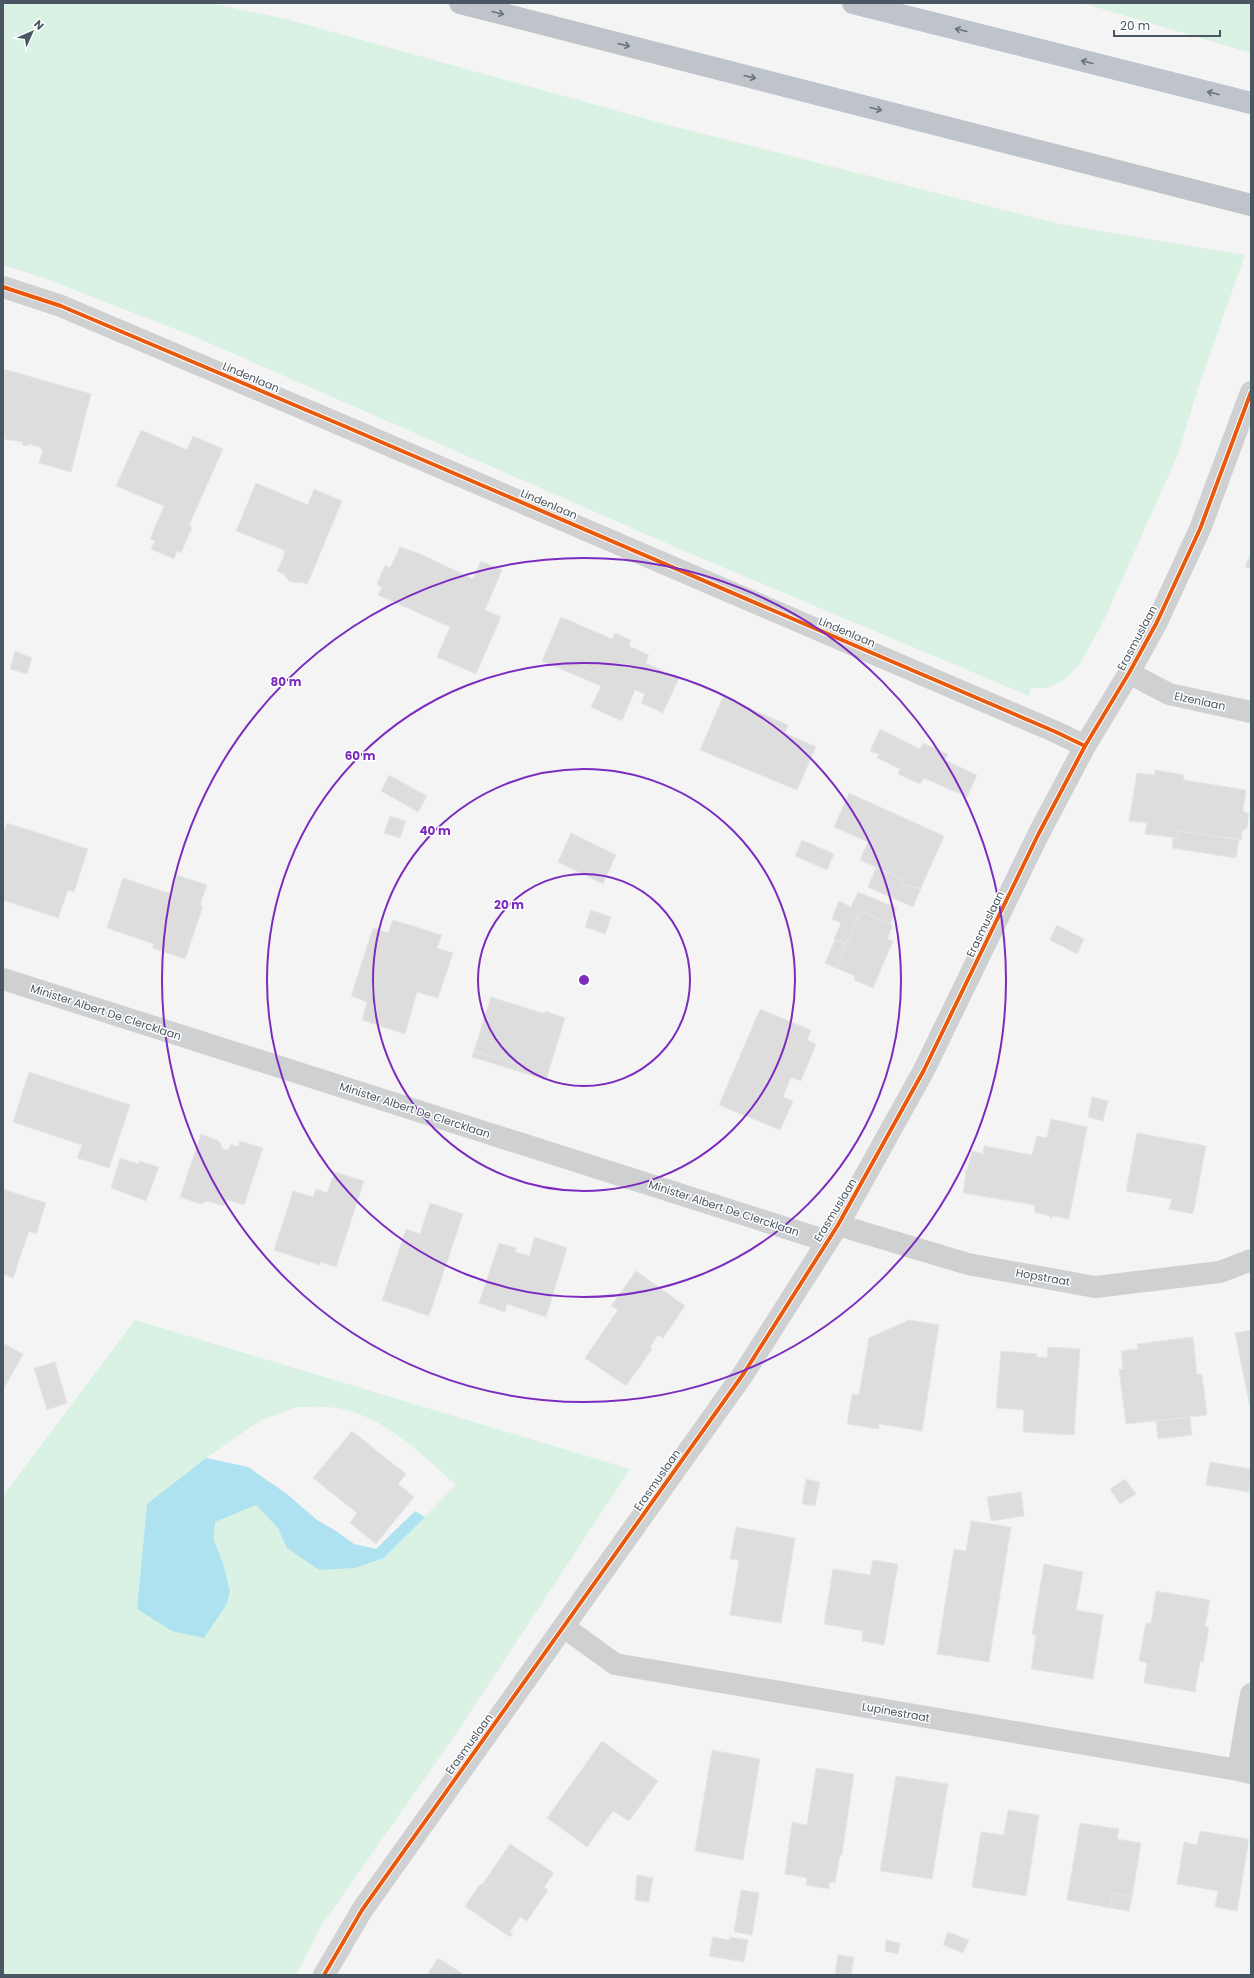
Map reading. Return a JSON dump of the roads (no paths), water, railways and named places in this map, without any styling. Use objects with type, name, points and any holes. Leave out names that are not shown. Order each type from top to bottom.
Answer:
[{"type":"highway","points":[[460,3],[1251,205]]},
{"type":"highway","points":[[853,3],[1251,103]]},
{"type":"street","name":"Lindenlaan","points":[[3,287],[61,306],[344,426],[1056,732],[1085,746]]},
{"type":"street","name":"Erasmuslaan","points":[[324,1975],[362,1910],[744,1373],[833,1233],[924,1070],[1038,835],[1085,746],[1129,673],[1157,622],[1200,529],[1249,396]]},
{"type":"street","name":"Elzenlaan","points":[[1129,673],[1169,694],[1251,712]]},
{"type":"street","name":"Minister Albert De Clercklaan","points":[[3,979],[833,1233]]},
{"type":"street","name":"Hopstraat","points":[[833,1233],[968,1264],[1095,1287],[1220,1272],[1251,1260]]},
{"type":"street","name":"Lupinestraat","points":[[564,1627],[615,1664],[1247,1770],[1251,1694]]},
{"type":"water","points":[[206,1458],[248,1467],[287,1494],[317,1520],[354,1544],[376,1549],[415,1511],[425,1517],[384,1558],[355,1568],[319,1570],[287,1548],[278,1528],[256,1505],[215,1522],[214,1540],[223,1563],[230,1592],[226,1605],[204,1638],[172,1631],[137,1609],[147,1504]]}]
